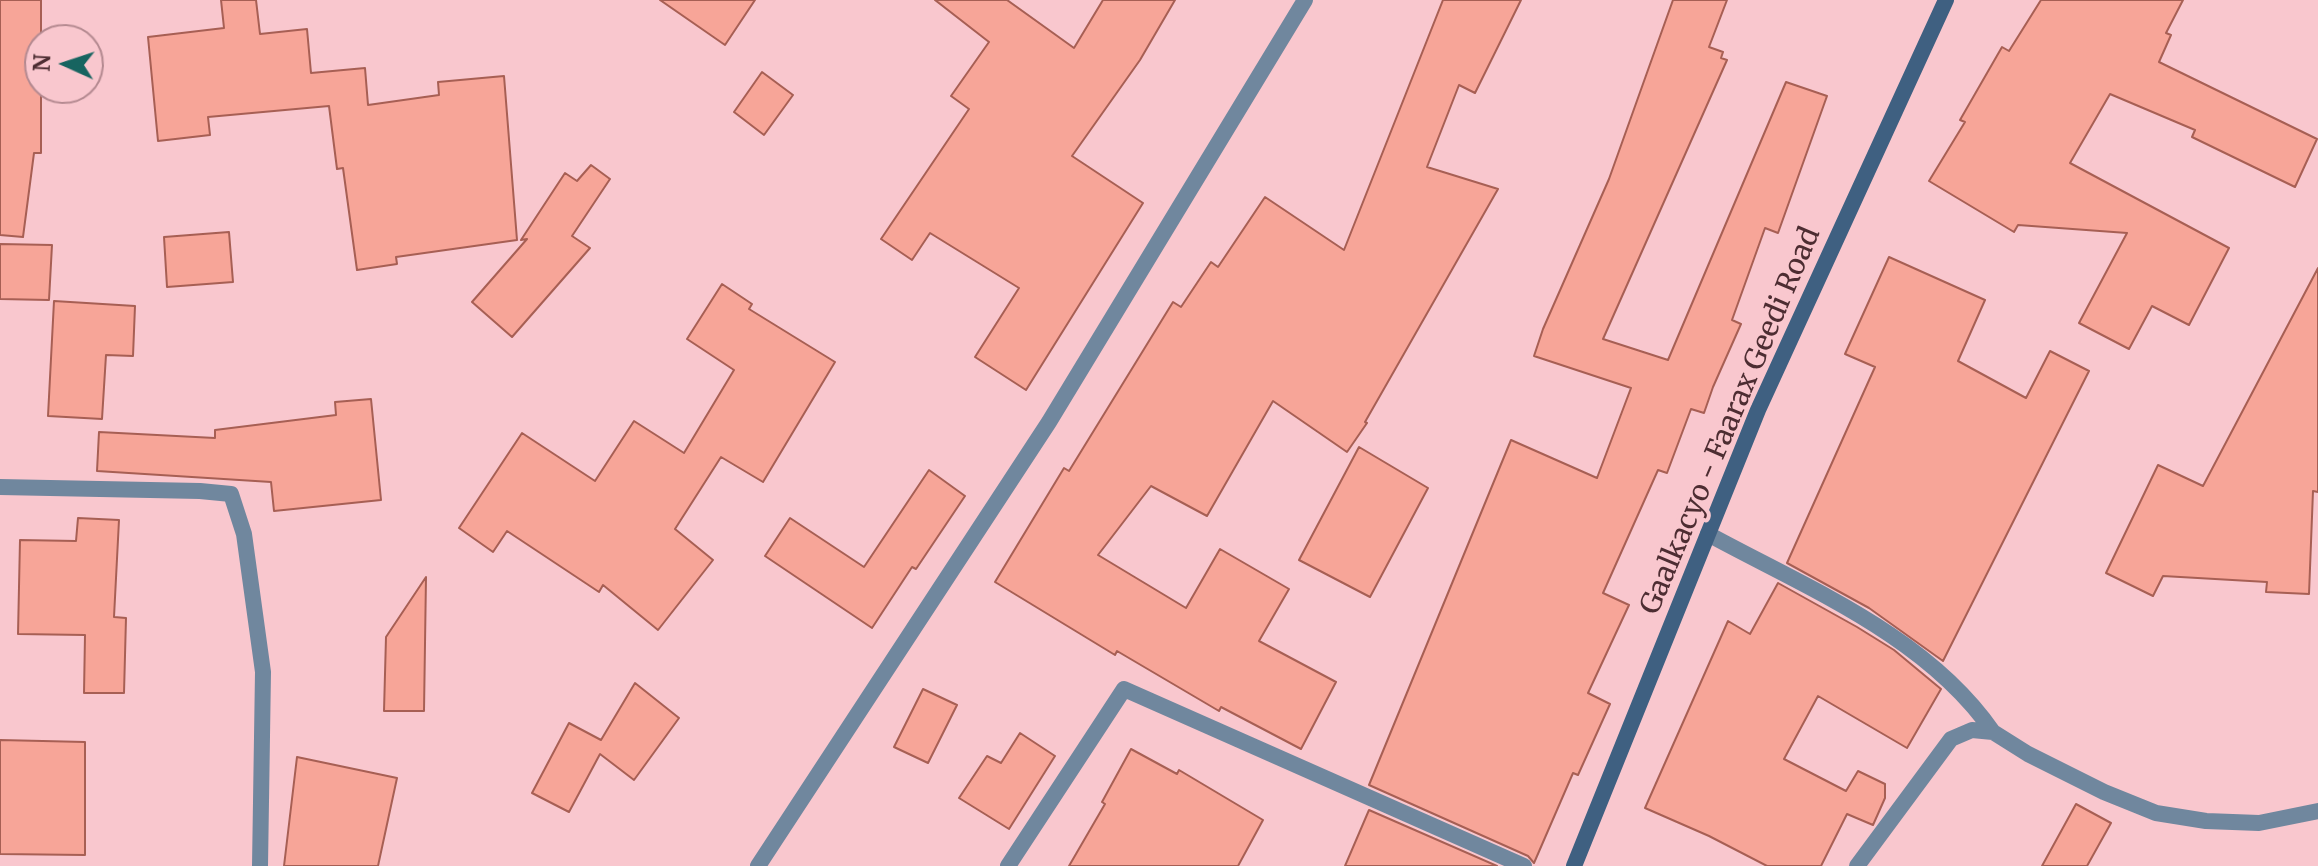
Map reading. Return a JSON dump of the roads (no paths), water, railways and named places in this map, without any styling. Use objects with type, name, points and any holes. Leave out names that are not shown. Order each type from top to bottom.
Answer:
[{"type":"main road","name":"Gaalkacyo - Faarax Geedi Road","points":[[1574,866],[1758,410],[1946,0]]},
{"type":"street","points":[[758,866],[1049,422],[1305,0]]},
{"type":"street","points":[[0,487],[231,494],[244,534],[263,672],[260,866]]},
{"type":"street","points":[[1708,534],[1868,621],[1924,657],[1979,712],[1993,732],[2028,754],[2104,792],[2156,813],[2206,821],[2259,823],[2318,811]]},
{"type":"street","points":[[1008,866],[1124,689],[1524,866]]},
{"type":"street","points":[[1857,866],[1951,739],[1972,730],[1993,732]]}]
